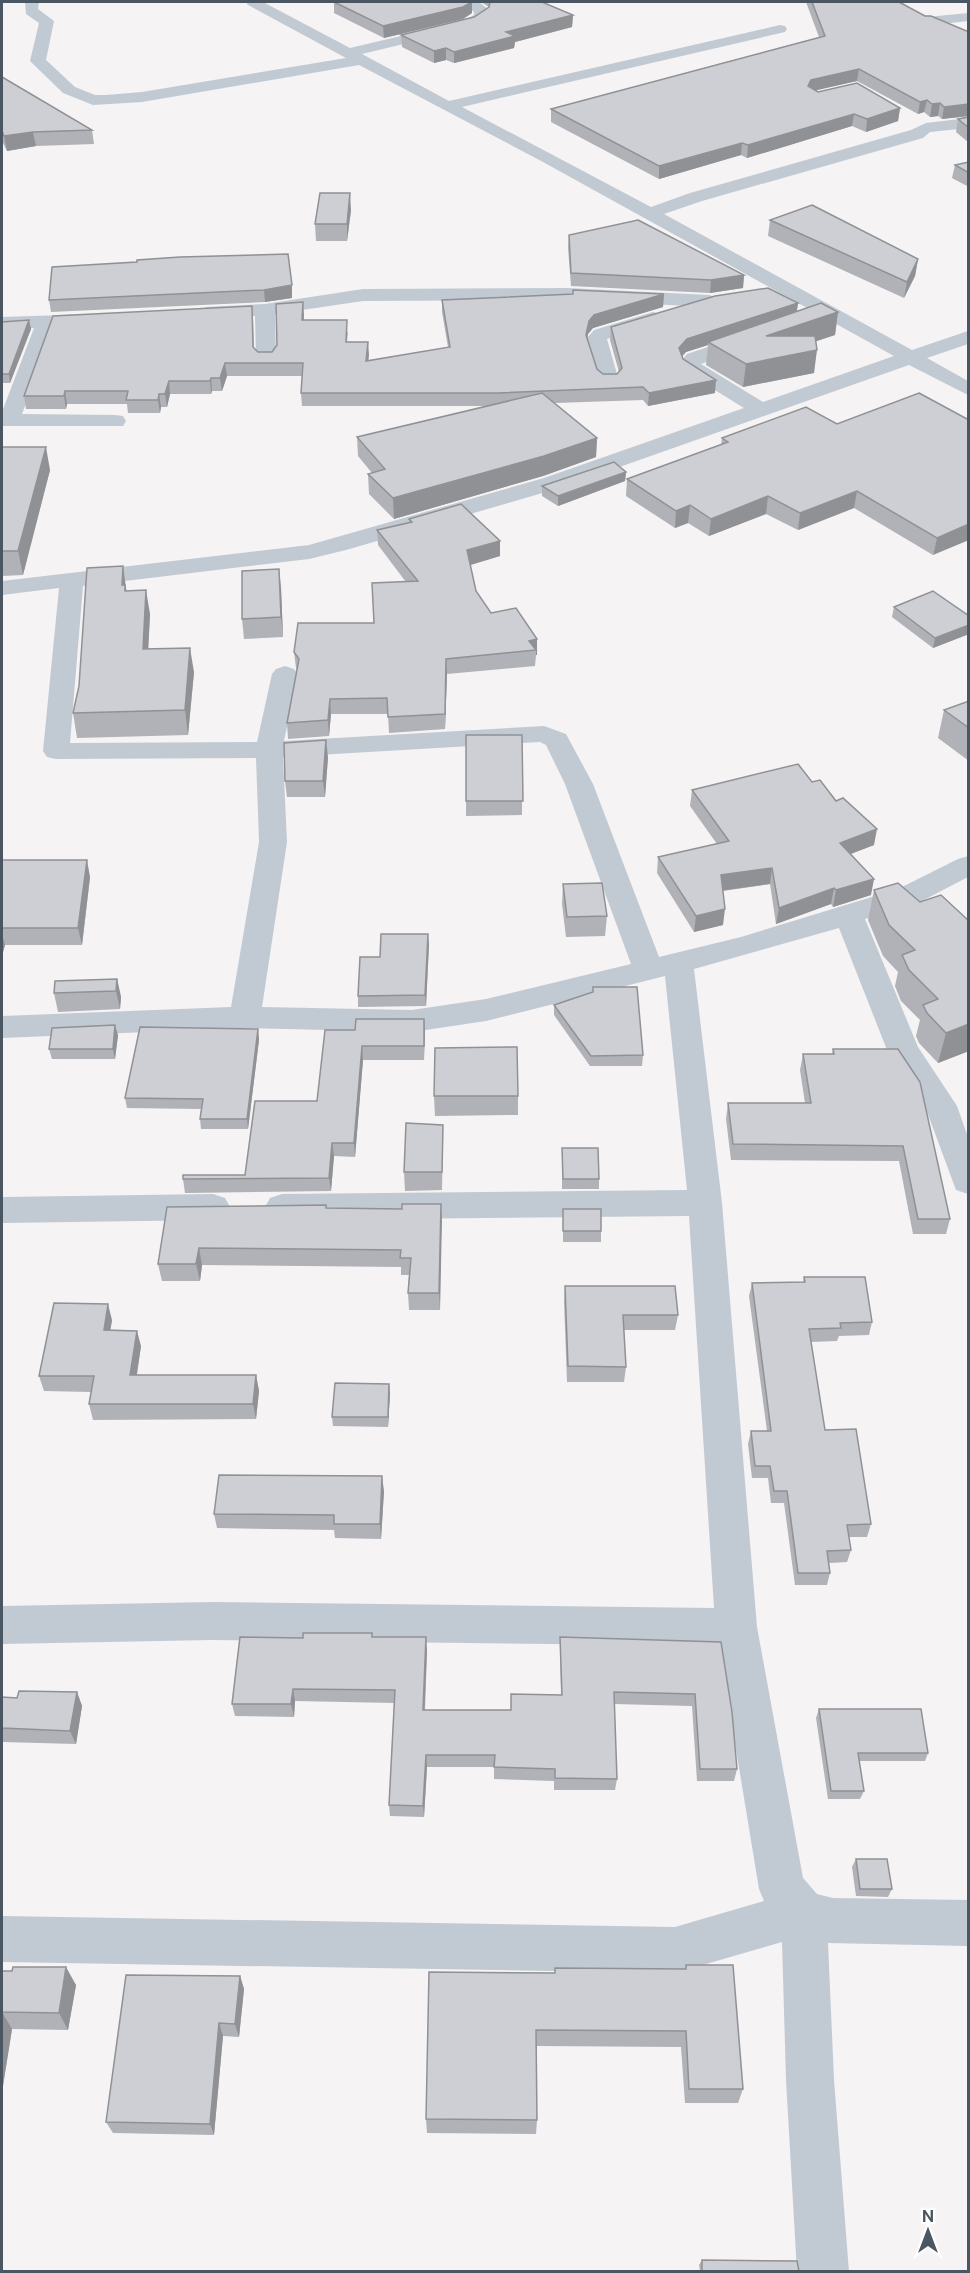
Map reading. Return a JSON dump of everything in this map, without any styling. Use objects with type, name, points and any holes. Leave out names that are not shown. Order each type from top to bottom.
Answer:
[{"type":"street","points":[[32,2],[31,11],[47,21],[38,61],[69,90],[93,100],[142,97],[354,57],[469,24],[481,17],[482,10],[471,2]]},
{"type":"street","points":[[253,2],[651,213],[828,314],[969,389]]},
{"type":"street","points":[[892,2],[924,22],[969,17]]},
{"type":"street","points":[[447,106],[780,29]]},
{"type":"street","points":[[911,118],[926,128]]},
{"type":"street","points":[[651,213],[696,197],[917,134],[926,128],[969,123]]},
{"type":"street","points":[[752,294],[784,289]]},
{"type":"street","points":[[188,315],[265,310],[363,295],[567,294],[710,301]]},
{"type":"street","points":[[609,381],[597,344],[597,338],[601,334],[710,301],[731,297]]},
{"type":"street","points":[[265,310],[266,358]]},
{"type":"street","points":[[806,321],[828,314]]},
{"type":"street","points":[[2,322],[110,319]]},
{"type":"street","points":[[46,322],[5,420],[115,421]]},
{"type":"street","points":[[762,410],[691,367],[690,362],[694,358],[772,332]]},
{"type":"street","points":[[2,588],[309,552],[338,545],[552,483],[969,338]]},
{"type":"street","points":[[72,580],[57,751],[269,750],[544,734],[557,740],[663,965],[705,1203],[736,1627],[782,1889],[804,1913],[832,1921],[969,1923]]},
{"type":"street","points":[[245,1017],[273,842],[269,750],[285,674]]},
{"type":"street","points":[[2,1027],[245,1017],[412,1021],[486,1010],[746,945],[848,915],[908,896],[969,865]]},
{"type":"street","points":[[848,915],[903,1050],[941,1106],[969,1181]]},
{"type":"street","points":[[2,1210],[705,1203]]},
{"type":"street","points":[[2,1625],[212,1622],[736,1627]]},
{"type":"street","points":[[2,1939],[675,1950],[804,1913]]},
{"type":"street","points":[[804,1913],[810,2080],[823,2271]]},
{"type":"building","points":[[334,2],[472,2],[463,7],[383,26]]},
{"type":"building","points":[[490,2],[542,2],[573,15],[506,32],[515,36],[454,52],[446,48],[434,51],[401,35],[474,17],[489,7]]},
{"type":"building","points":[[812,2],[899,2],[925,16],[931,16],[969,32],[969,104],[944,107],[940,103],[932,104],[927,100],[920,102],[859,69],[811,80],[808,86],[818,92],[857,83],[900,108],[867,119],[854,114],[748,145],[742,143],[659,166],[551,109],[825,36]]},
{"type":"building","points":[[2,77],[92,130],[33,132],[4,136],[2,131]]},
{"type":"building","points":[[969,117],[969,128],[958,119]]},
{"type":"building","points":[[969,162],[969,173],[955,165]]},
{"type":"building","points":[[320,193],[350,193],[347,224],[315,224]]},
{"type":"building","points":[[812,205],[918,259],[907,282],[770,220]]},
{"type":"building","points":[[638,220],[744,275],[711,280],[571,273],[569,235]]},
{"type":"building","points":[[288,254],[292,285],[264,290],[49,300],[52,267],[180,257]]},
{"type":"building","points":[[768,288],[798,303],[687,339],[679,348],[683,359],[716,380],[649,393],[643,387],[498,393],[301,393],[303,363],[225,363],[220,378],[211,378],[210,381],[169,381],[165,394],[159,394],[158,400],[126,400],[128,391],[65,391],[64,396],[24,396],[53,316],[252,306],[253,347],[258,352],[272,352],[277,345],[276,304],[303,302],[302,320],[347,320],[346,342],[368,342],[366,361],[450,347],[442,300],[573,294],[573,290],[664,294],[594,315],[589,321],[586,335],[597,369],[603,374],[617,374],[622,368],[611,327],[715,296]]},
{"type":"building","points":[[821,303],[838,312],[766,336],[815,336],[817,350],[746,364],[708,342]]},
{"type":"building","points":[[29,320],[9,374],[2,374],[2,322]]},
{"type":"building","points":[[542,393],[597,438],[544,456],[393,498],[368,474],[385,469],[357,437]]},
{"type":"building","points":[[919,393],[969,420],[969,524],[937,538],[857,491],[800,513],[768,496],[711,519],[690,505],[676,511],[627,479],[728,442],[722,438],[806,407],[837,424]]},
{"type":"building","points":[[2,447],[46,447],[18,551],[2,551]]},
{"type":"building","points":[[614,462],[626,472],[558,496],[542,486]]},
{"type":"building","points":[[461,504],[500,541],[467,550],[476,591],[491,613],[516,608],[537,639],[529,641],[536,650],[446,659],[445,714],[388,717],[387,698],[330,699],[328,720],[287,723],[299,659],[294,652],[298,623],[374,623],[372,583],[418,581],[377,530],[412,522],[409,519]]},
{"type":"building","points":[[123,566],[122,585],[125,585],[125,591],[146,590],[143,649],[190,648],[185,710],[73,713],[79,686],[87,568]]},
{"type":"building","points":[[279,569],[281,617],[242,619],[242,571]]},
{"type":"building","points":[[933,591],[969,616],[969,625],[935,638],[894,607]]},
{"type":"building","points":[[969,701],[969,728],[944,710]]},
{"type":"building","points":[[466,735],[522,735],[523,801],[466,801]]},
{"type":"building","points":[[326,740],[323,781],[285,781],[284,743]]},
{"type":"building","points":[[798,764],[812,782],[820,780],[836,801],[843,798],[877,829],[840,843],[874,879],[836,890],[834,888],[779,908],[772,868],[721,875],[725,909],[696,916],[658,857],[729,841],[692,790]]},
{"type":"building","points":[[2,860],[87,860],[78,928],[2,928]]},
{"type":"building","points":[[602,883],[607,916],[567,917],[563,884]]},
{"type":"building","points":[[898,883],[920,902],[941,895],[969,921],[969,1024],[946,1033],[927,1013],[923,1005],[938,999],[909,970],[902,955],[915,950],[889,925],[874,890]]},
{"type":"building","points":[[381,934],[428,934],[425,995],[358,996],[360,957],[380,957]]},
{"type":"building","points":[[117,979],[116,991],[54,993],[55,981]]},
{"type":"building","points":[[593,987],[637,987],[643,1055],[591,1056],[554,1005],[593,992]]},
{"type":"building","points":[[356,1019],[424,1019],[424,1046],[362,1046],[354,1143],[332,1143],[329,1178],[183,1179],[183,1175],[245,1175],[255,1101],[317,1101],[325,1030],[355,1030]]},
{"type":"building","points":[[115,1025],[113,1049],[49,1049],[52,1028]]},
{"type":"building","points":[[140,1027],[258,1029],[247,1119],[200,1119],[203,1099],[125,1098]]},
{"type":"building","points":[[517,1047],[518,1096],[434,1096],[435,1048]]},
{"type":"building","points":[[833,1049],[898,1049],[920,1082],[950,1219],[918,1219],[903,1146],[733,1144],[728,1103],[811,1103],[803,1054],[834,1054]]},
{"type":"building","points":[[406,1123],[443,1125],[442,1172],[404,1172]]},
{"type":"building","points":[[562,1148],[598,1148],[599,1179],[563,1179]]},
{"type":"building","points":[[402,1204],[441,1204],[439,1293],[408,1293],[411,1258],[400,1258],[401,1250],[199,1248],[196,1264],[158,1264],[167,1207],[326,1205],[326,1208],[402,1209]]},
{"type":"building","points":[[563,1209],[601,1209],[601,1231],[563,1231]]},
{"type":"building","points":[[804,1277],[865,1277],[872,1322],[840,1323],[841,1328],[809,1329],[825,1430],[856,1429],[871,1524],[847,1525],[851,1550],[827,1551],[830,1573],[798,1573],[787,1491],[774,1491],[770,1466],[755,1466],[751,1431],[771,1431],[752,1283],[805,1282]]},
{"type":"building","points":[[565,1286],[675,1286],[678,1315],[623,1315],[626,1367],[568,1366]]},
{"type":"building","points":[[54,1303],[108,1304],[104,1330],[137,1331],[130,1375],[256,1375],[253,1404],[89,1404],[94,1376],[39,1376]]},
{"type":"building","points":[[335,1383],[389,1384],[388,1417],[332,1417]]},
{"type":"building","points":[[219,1475],[382,1476],[380,1524],[334,1524],[334,1515],[214,1514]]},
{"type":"building","points":[[303,1633],[372,1633],[372,1637],[426,1637],[423,1710],[511,1710],[511,1694],[562,1695],[560,1637],[721,1642],[732,1712],[737,1769],[700,1769],[695,1694],[614,1692],[617,1779],[555,1778],[555,1769],[494,1767],[495,1755],[426,1755],[423,1806],[389,1805],[395,1690],[293,1689],[291,1704],[232,1704],[240,1637],[303,1638]]},
{"type":"building","points":[[19,1691],[77,1692],[70,1731],[2,1728],[2,1697],[17,1698]]},
{"type":"building","points":[[819,1709],[921,1709],[928,1753],[858,1753],[864,1791],[831,1791]]},
{"type":"building","points":[[856,1859],[887,1859],[892,1889],[860,1889]]},
{"type":"building","points":[[686,1965],[733,1965],[743,2089],[689,2089],[686,2031],[536,2030],[537,2120],[426,2119],[429,1972],[555,1973],[555,1968],[686,1969]]},
{"type":"building","points":[[13,1967],[66,1967],[59,2013],[2,2012],[2,1971],[12,1971]]},
{"type":"building","points":[[126,1975],[240,1976],[235,2024],[219,2023],[210,2124],[106,2122]]},
{"type":"building","points":[[702,2260],[797,2261],[799,2271],[702,2271]]}]
